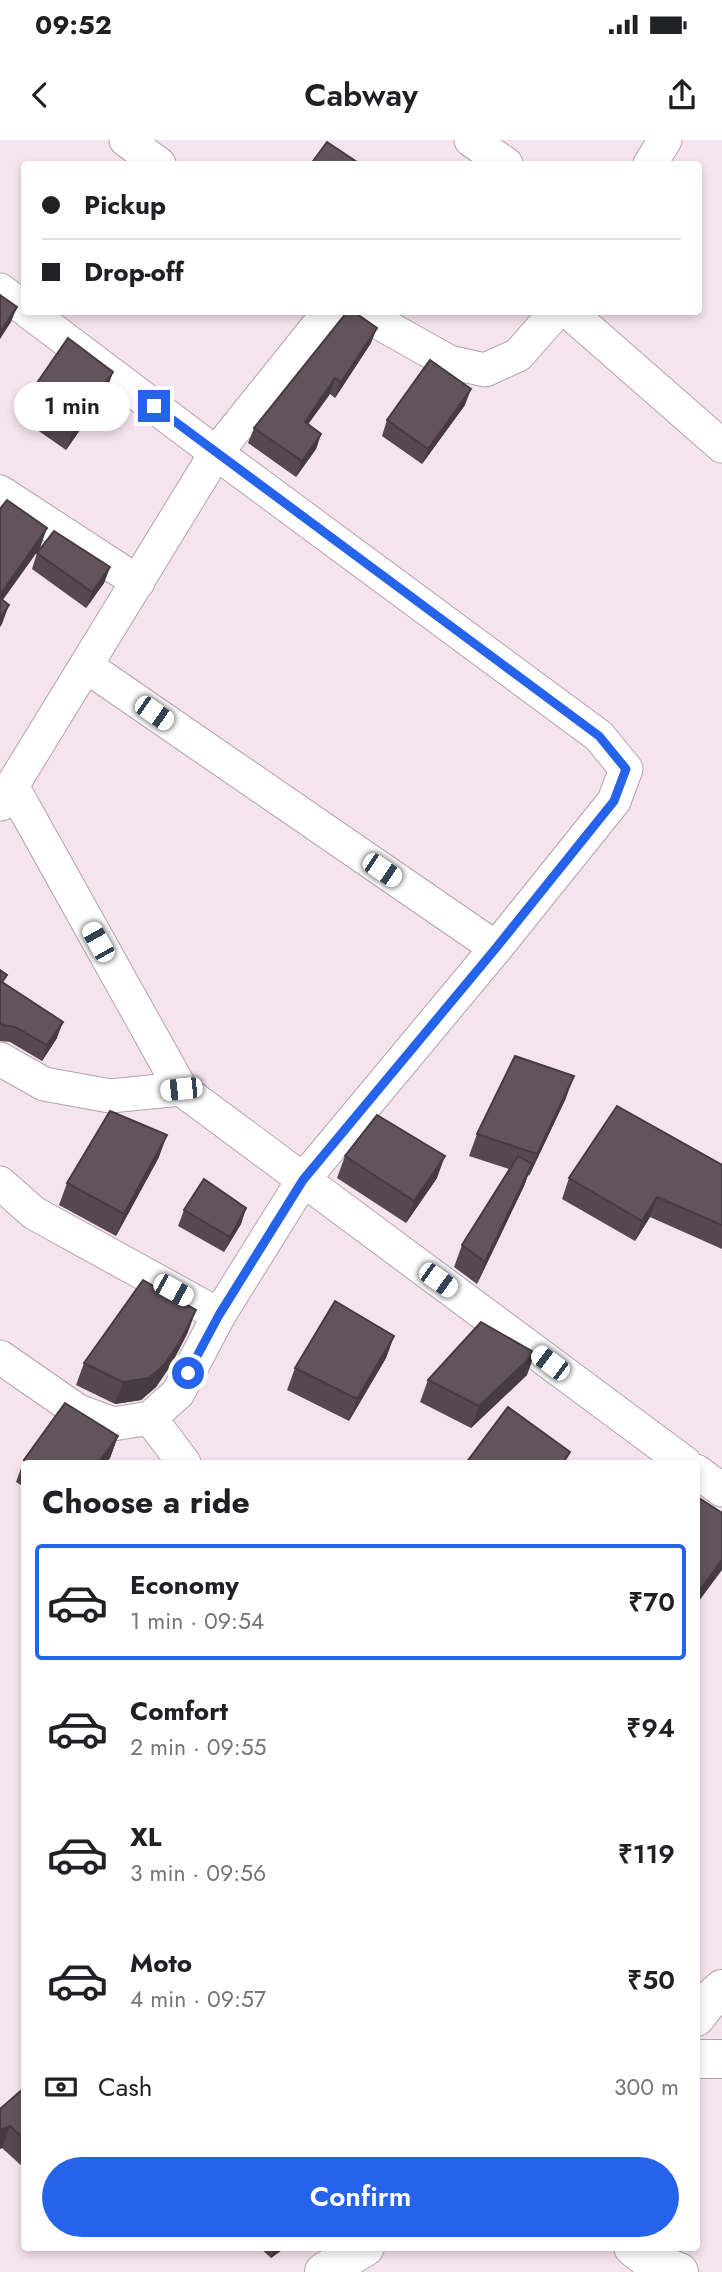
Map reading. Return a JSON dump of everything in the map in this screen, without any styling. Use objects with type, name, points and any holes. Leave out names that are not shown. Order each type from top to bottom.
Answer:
[{"type":"main road","points":[[700,2012],[722,1989]]},
{"type":"main road","points":[[700,2059],[722,2059]]},
{"type":"main road","points":[[324,2272],[358,2251]]},
{"type":"street","points":[[126,140],[155,161]]},
{"type":"street","points":[[471,140],[502,161]]},
{"type":"street","points":[[652,161],[665,140]]},
{"type":"street","points":[[0,290],[21,306]]},
{"type":"street","points":[[0,1357],[78,1411],[113,1424],[150,1418],[178,1393],[219,1315],[303,1180],[614,801],[626,769],[599,736],[33,315]]},
{"type":"street","points":[[327,315],[216,453],[6,796],[181,1089],[681,1460]]},
{"type":"street","points":[[365,315],[449,362],[485,370],[518,355],[553,315]]},
{"type":"street","points":[[572,315],[722,446]]},
{"type":"street","points":[[0,492],[138,582]]},
{"type":"street","points":[[86,666],[496,948]]},
{"type":"street","points":[[0,1059],[44,1084],[110,1096],[181,1089]]},
{"type":"street","points":[[0,1183],[34,1213],[219,1315]]},
{"type":"street","points":[[150,1418],[182,1460]]},
{"type":"street","points":[[700,1474],[722,1490]]},
{"type":"building","points":[[327,142],[356,161],[313,161]]},
{"type":"building","points":[[0,295],[17,307],[0,332]]},
{"type":"building","points":[[345,315],[358,315],[377,328],[341,382],[335,378],[305,422],[321,434],[302,461],[254,428]]},
{"type":"building","points":[[68,338],[113,372],[74,428],[28,396]]},
{"type":"building","points":[[430,360],[471,389],[428,449],[387,420]]},
{"type":"building","points":[[7,500],[47,528],[0,595],[0,509]]},
{"type":"building","points":[[54,531],[110,567],[92,592],[37,553]]},
{"type":"building","points":[[0,598],[9,605],[0,618]]},
{"type":"building","points":[[0,970],[7,975],[2,982],[63,1022],[47,1045],[15,1027],[0,1023]]},
{"type":"building","points":[[515,1056],[574,1076],[537,1154],[477,1134]]},
{"type":"building","points":[[617,1106],[722,1165],[722,1225],[657,1197],[642,1221],[569,1178]]},
{"type":"building","points":[[110,1111],[167,1135],[124,1214],[67,1183]]},
{"type":"building","points":[[377,1115],[445,1156],[414,1201],[345,1156]]},
{"type":"building","points":[[518,1156],[532,1164],[485,1262],[462,1245]]},
{"type":"building","points":[[204,1179],[246,1208],[230,1237],[184,1210]]},
{"type":"building","points":[[143,1280],[196,1310],[164,1365],[149,1378],[123,1382],[84,1363]]},
{"type":"building","points":[[335,1301],[394,1336],[357,1399],[295,1368]]},
{"type":"building","points":[[481,1322],[535,1353],[479,1406],[428,1380]]},
{"type":"building","points":[[65,1403],[118,1436],[100,1460],[24,1460]]},
{"type":"building","points":[[508,1407],[570,1452],[565,1460],[468,1460]]},
{"type":"building","points":[[700,1499],[722,1513],[722,1560],[700,1590]]},
{"type":"building","points":[[21,2091],[21,2136],[10,2126],[0,2130],[0,2109]]},
{"type":"route","points":[[154,406],[599,736],[626,769],[614,801],[303,1180],[219,1315],[188,1373]]}]
